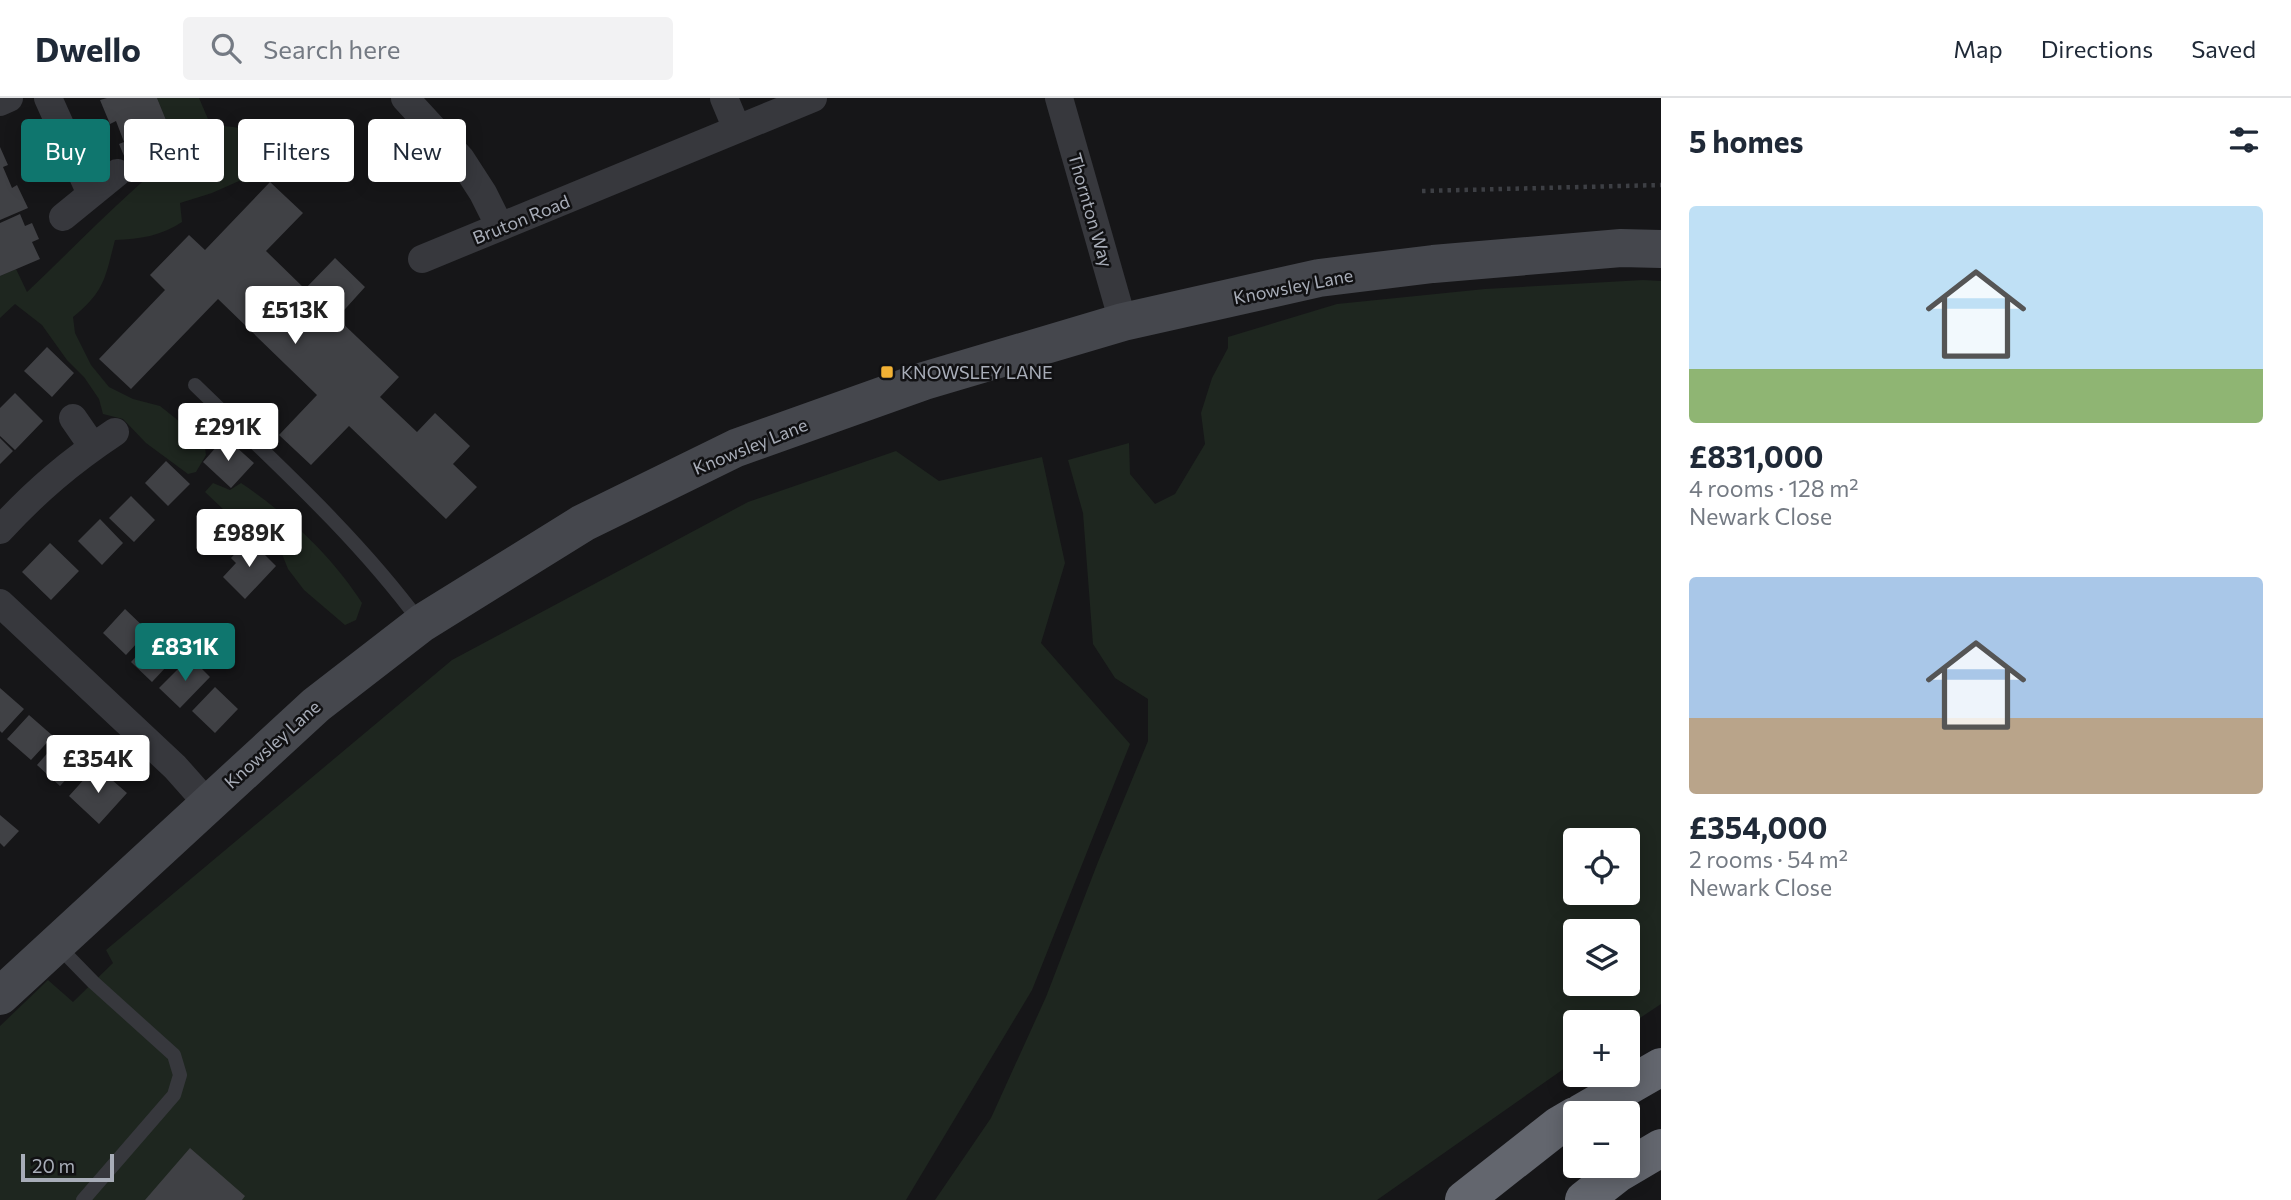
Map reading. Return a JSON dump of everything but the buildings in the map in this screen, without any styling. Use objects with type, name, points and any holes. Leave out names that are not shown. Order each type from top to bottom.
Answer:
[{"type":"highway","points":[[1602,1101],[1661,1067]]},
{"type":"highway","points":[[1464,1200],[1563,1123]]},
{"type":"highway","points":[[1584,1200],[1617,1174],[1661,1148]]},
{"type":"main road","name":"Knowsley Lane","points":[[0,996],[316,705],[422,623],[583,523],[736,448],[924,381],[1123,322],[1319,278],[1433,264],[1620,248],[1661,249]]},
{"type":"street","points":[[0,102],[9,98]]},
{"type":"street","points":[[48,98],[91,194]]},
{"type":"street","points":[[405,98],[461,159],[483,193],[500,227]]},
{"type":"street","points":[[724,98],[737,129]]},
{"type":"street","name":"Bruton Road","points":[[422,259],[813,98]]},
{"type":"street","name":"Thornton Way","points":[[1059,98],[1123,322]]},
{"type":"street","points":[[63,218],[117,173]]},
{"type":"street","points":[[0,530],[32,495],[104,439],[73,418]]},
{"type":"street","points":[[0,603],[175,767],[207,803]]},
{"type":"lane","points":[[195,385],[318,505],[396,588],[422,623]]},
{"type":"lane","points":[[55,943],[93,982],[174,1055],[180,1075],[174,1094],[83,1200]]},
{"type":"path","points":[[1422,191],[1661,186]]},
{"type":"shaded area","points":[[157,98],[199,98],[208,119],[166,119]]},
{"type":"shaded area","points":[[224,127],[238,128],[238,181],[180,203],[182,222],[166,231],[133,239],[115,240],[98,291],[73,317],[75,333],[91,365],[109,387],[133,399],[160,406],[204,441],[206,455],[196,472],[188,474],[146,443],[123,419],[103,414],[99,399],[84,377],[67,360],[42,325],[15,304],[0,318],[0,276],[16,269],[27,292],[143,182],[224,182]]},
{"type":"shaded area","points":[[1661,281],[1661,1004],[1640,1018],[1640,1010],[1563,1010],[1563,1069],[1377,1200],[935,1200],[991,1118],[1046,997],[1148,741],[1148,699],[1115,678],[1093,644],[1083,513],[1068,460],[1129,443],[1130,474],[1155,504],[1175,494],[1205,444],[1201,413],[1212,378],[1228,348],[1228,337],[1337,304],[1485,289]]},
{"type":"shaded area","points":[[896,451],[939,481],[1042,457],[1065,563],[1041,643],[1130,744],[1032,990],[906,1200],[0,1200],[0,1026],[48,980],[73,1002],[113,963],[106,950],[452,660],[748,502]]},
{"type":"shaded area","points":[[213,483],[230,490],[241,483],[308,537],[337,569],[362,603],[356,620],[345,625],[304,590],[288,569],[280,549],[245,521],[224,510],[205,492]]},
{"type":"place","name":"KNOWSLEY LANE","points":[[887,372]]}]
